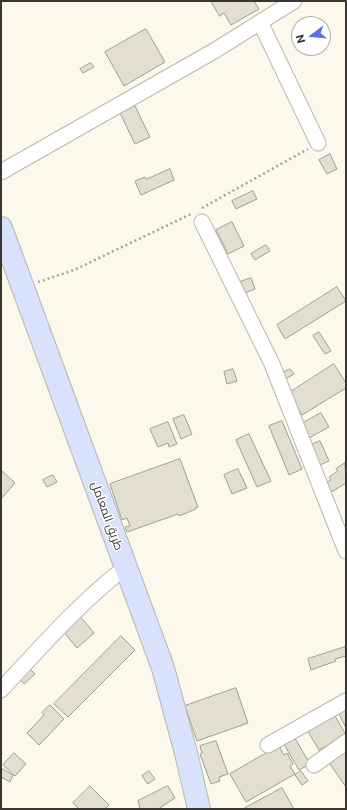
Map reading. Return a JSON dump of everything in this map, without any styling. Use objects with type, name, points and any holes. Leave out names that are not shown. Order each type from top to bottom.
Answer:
[{"type":"main road","name":"طريق المعامل","points":[[1,228],[163,668],[186,753],[199,809]]},
{"type":"street","points":[[1,172],[214,51],[294,1]]},
{"type":"street","points":[[260,22],[318,143]]},
{"type":"street","points":[[199,214],[272,364],[346,551]]},
{"type":"street","points":[[1,690],[40,648],[104,584],[126,567]]},
{"type":"street","points":[[268,745],[346,701]]},
{"type":"street","points":[[314,765],[346,742]]},
{"type":"path","points":[[23,287],[74,270],[199,214],[318,143]]},
{"type":"building","points":[[211,1],[254,1],[259,9],[231,25],[224,13],[220,16]]},
{"type":"building","points":[[146,29],[165,62],[124,86],[105,52]]},
{"type":"building","points":[[91,63],[94,67],[83,73],[80,69]]},
{"type":"building","points":[[135,106],[150,137],[135,144],[120,113]]},
{"type":"building","points":[[330,154],[337,169],[327,174],[319,160]]},
{"type":"building","points":[[170,169],[174,180],[141,195],[135,181],[145,177],[146,179]]},
{"type":"building","points":[[253,191],[257,199],[236,209],[232,201]]},
{"type":"building","points":[[232,222],[244,246],[228,254],[216,230]]},
{"type":"building","points":[[266,245],[270,251],[255,260],[251,254]]},
{"type":"building","points":[[251,278],[255,289],[245,293],[240,282]]},
{"type":"building","points":[[337,287],[346,301],[285,339],[277,325]]},
{"type":"building","points":[[319,332],[331,351],[325,354],[313,336]]},
{"type":"building","points":[[334,364],[346,383],[346,388],[302,415],[289,393]]},
{"type":"building","points":[[233,369],[237,381],[227,384],[224,372]]},
{"type":"building","points":[[290,369],[294,374],[282,381],[279,375]]},
{"type":"building","points":[[321,413],[329,427],[309,438],[301,424]]},
{"type":"building","points":[[184,415],[192,434],[181,439],[173,419]]},
{"type":"building","points":[[282,421],[302,469],[289,475],[269,426]]},
{"type":"building","points":[[168,422],[177,444],[169,447],[168,443],[158,447],[150,429]]},
{"type":"building","points":[[249,434],[271,481],[257,487],[236,440]]},
{"type":"building","points":[[320,441],[329,461],[320,465],[311,445]]},
{"type":"building","points":[[180,459],[198,507],[179,516],[178,514],[127,532],[125,527],[130,526],[127,518],[122,520],[110,484]]},
{"type":"building","points":[[345,463],[346,483],[330,493],[324,484],[331,480],[329,477],[338,471],[336,469]]},
{"type":"building","points":[[238,469],[247,488],[232,494],[224,475]]},
{"type":"building","points":[[1,470],[15,483],[1,499]]},
{"type":"building","points":[[53,475],[57,482],[47,487],[43,480]]},
{"type":"building","points":[[79,615],[94,633],[77,648],[62,630]]},
{"type":"building","points":[[121,636],[135,650],[68,717],[54,704]]},
{"type":"building","points":[[345,647],[346,656],[335,659],[336,661],[311,670],[308,659]]},
{"type":"building","points":[[30,669],[35,674],[24,684],[20,680]]},
{"type":"building","points":[[236,688],[248,723],[197,741],[185,706]]},
{"type":"building","points":[[50,705],[64,719],[39,745],[27,733],[44,715],[42,713]]},
{"type":"building","points":[[346,708],[346,728],[338,712]]},
{"type":"building","points":[[334,714],[346,735],[319,750],[307,730]]},
{"type":"building","points":[[293,735],[310,764],[299,770],[282,741]]},
{"type":"building","points":[[216,741],[228,774],[219,777],[220,781],[211,784],[200,754],[202,753],[200,746]]},
{"type":"building","points":[[279,746],[284,755],[287,753],[293,764],[290,766],[295,774],[246,802],[230,774]]},
{"type":"building","points":[[346,751],[346,787],[327,760]]},
{"type":"building","points":[[14,753],[26,764],[15,776],[3,765]]},
{"type":"building","points":[[1,768],[13,775],[10,782],[1,777]]},
{"type":"building","points":[[149,771],[155,779],[148,784],[142,776]]},
{"type":"building","points":[[301,771],[308,781],[302,785],[295,775]]},
{"type":"building","points":[[90,786],[109,805],[105,809],[79,809],[73,803]]},
{"type":"building","points":[[168,786],[175,798],[158,809],[140,809],[138,801]]},
{"type":"building","points":[[282,788],[294,809],[243,809]]}]
